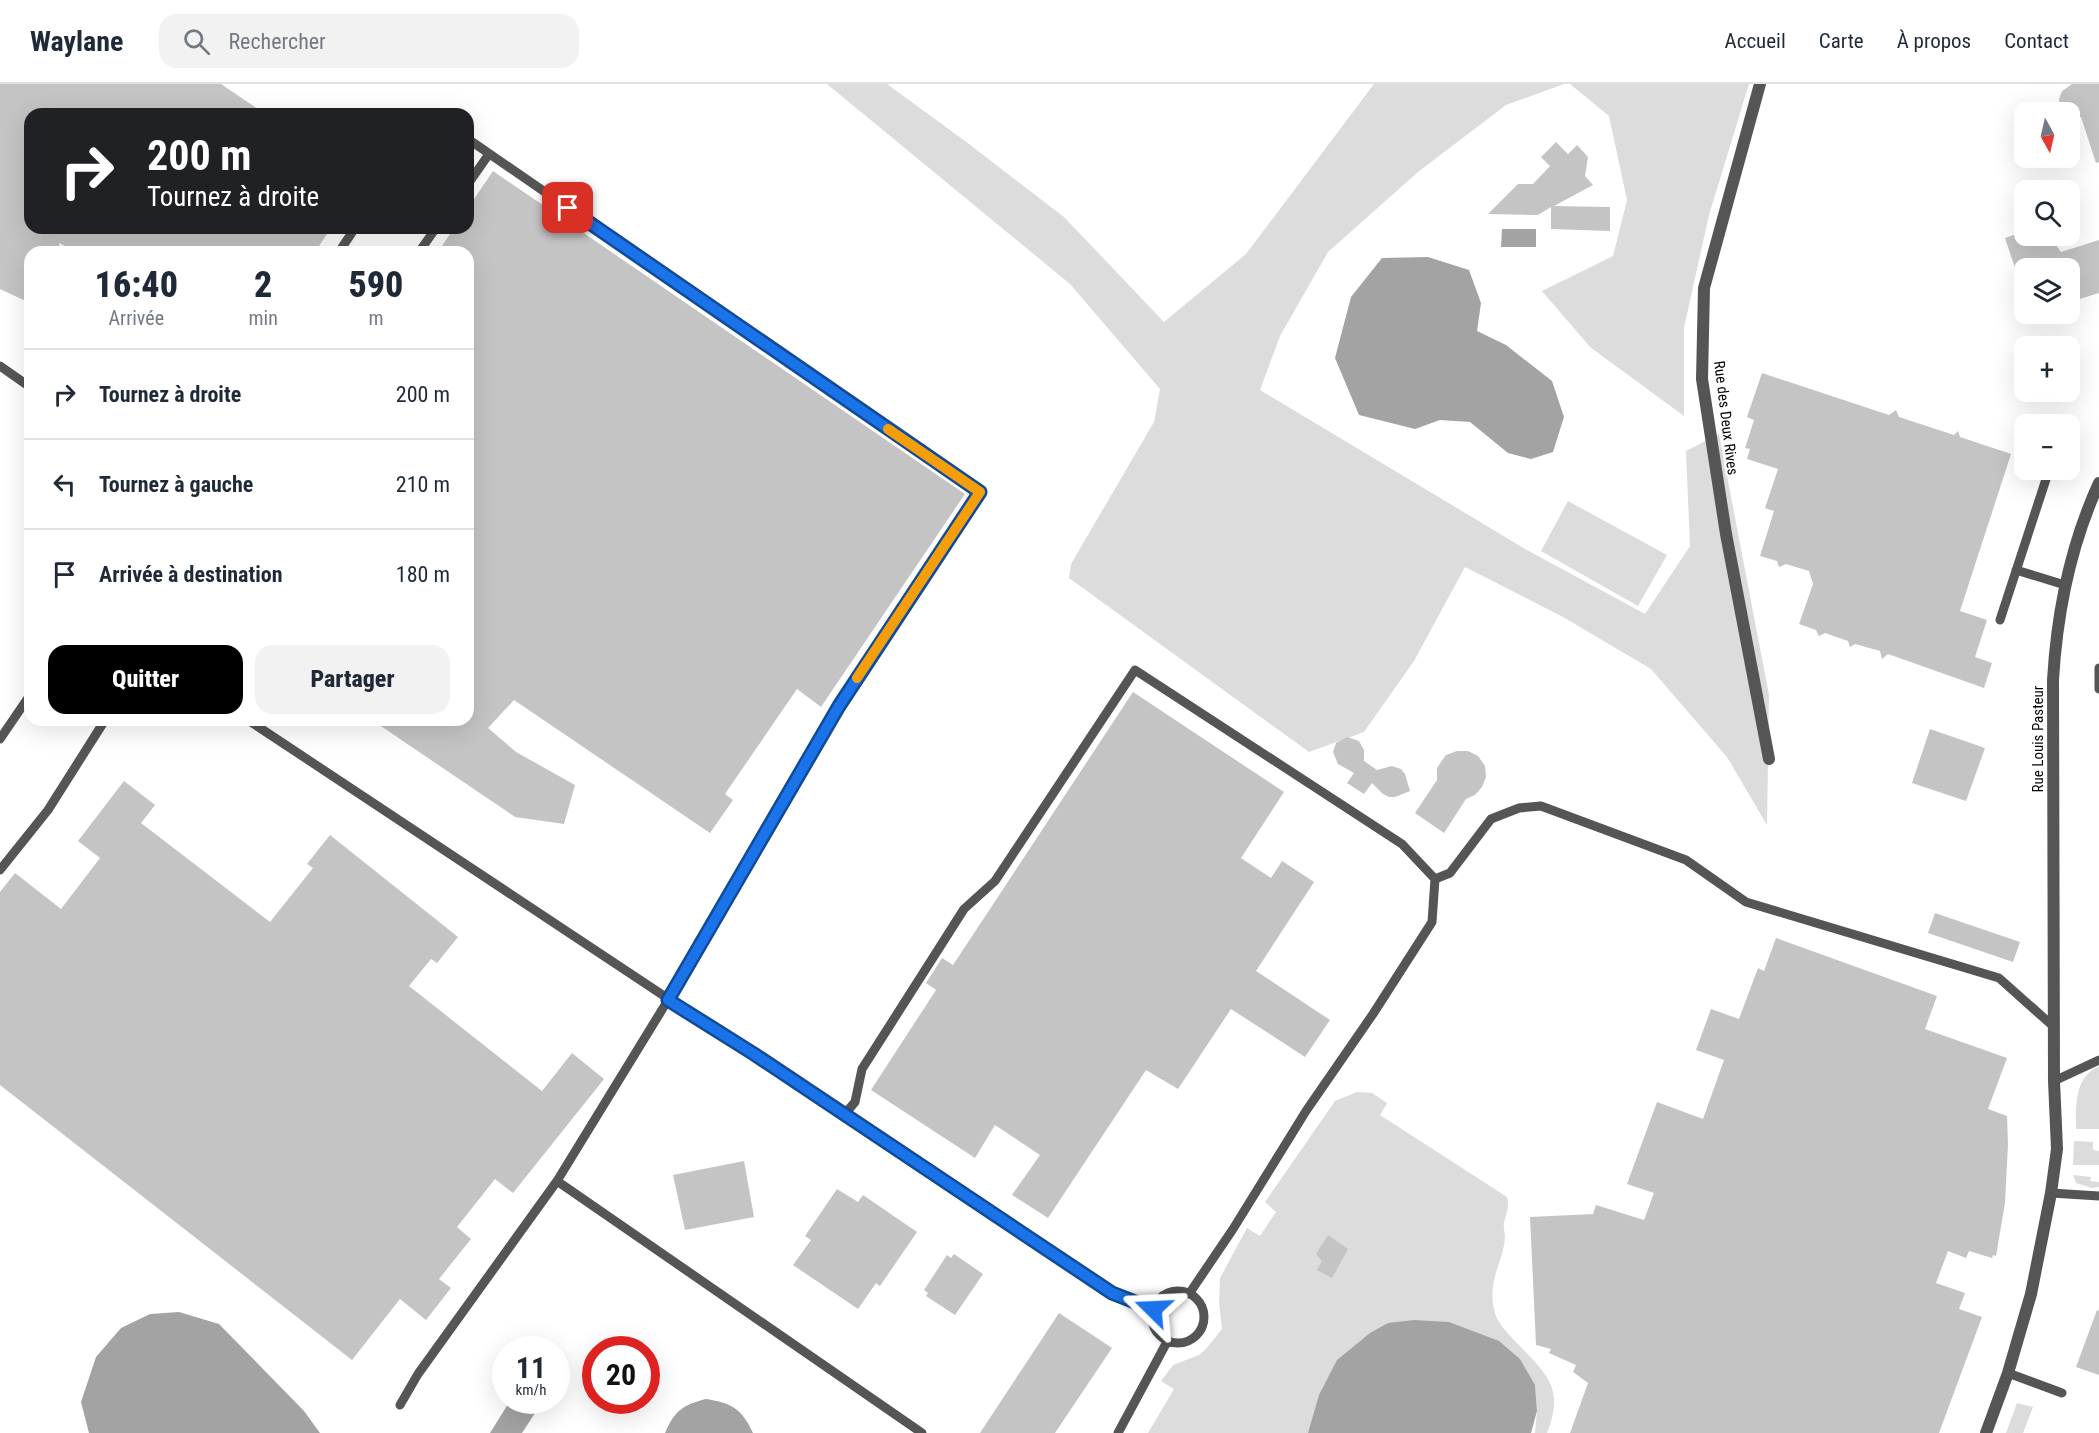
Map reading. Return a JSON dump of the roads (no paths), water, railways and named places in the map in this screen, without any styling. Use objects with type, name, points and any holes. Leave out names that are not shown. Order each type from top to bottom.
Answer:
[{"type":"street","name":"Rue des Deux Rives","points":[[1760,84],[1704,288],[1702,379],[1726,534],[1769,759]]},
{"type":"street","name":"Rue Louis Pasteur","points":[[1986,1433],[2008,1373],[2031,1294],[2051,1193],[2057,1149],[2054,1081],[2053,680],[2055,640],[2073,549],[2099,483]]},
{"type":"lane","points":[[400,1405],[418,1374],[557,1181],[668,1000],[839,706],[980,492],[474,144]]},
{"type":"lane","points":[[474,175],[489,154]]},
{"type":"lane","points":[[0,366],[24,383]]},
{"type":"lane","points":[[2000,620],[2046,480]]},
{"type":"lane","points":[[2016,570],[2065,585]]},
{"type":"lane","points":[[2099,668],[2099,689]]},
{"type":"lane","points":[[844,1115],[855,1102],[862,1069],[964,909],[995,881],[1135,670],[1402,844],[1435,879],[1432,922],[1373,1014],[1306,1111],[1233,1229],[1189,1294]]},
{"type":"lane","points":[[0,739],[24,704]]},
{"type":"lane","points":[[0,870],[48,810],[101,726]]},
{"type":"lane","points":[[257,726],[1112,1293],[1153,1309]]},
{"type":"lane","points":[[1435,879],[1450,873],[1491,819],[1519,808],[1541,806],[1686,860],[1746,902],[2000,978],[2054,1027]]},
{"type":"lane","points":[[2054,1081],[2099,1060]]},
{"type":"lane","points":[[557,1181],[922,1433]]},
{"type":"lane","points":[[2051,1193],[2099,1196]]},
{"type":"lane","points":[[1171,1291],[1182,1291],[1189,1294],[1201,1304],[1204,1316],[1202,1327],[1195,1336],[1184,1342],[1173,1342],[1162,1338],[1154,1329],[1151,1318],[1153,1309],[1161,1297],[1171,1291]]},
{"type":"lane","points":[[1118,1433],[1168,1340]]},
{"type":"lane","points":[[2008,1373],[2062,1393]]}]
